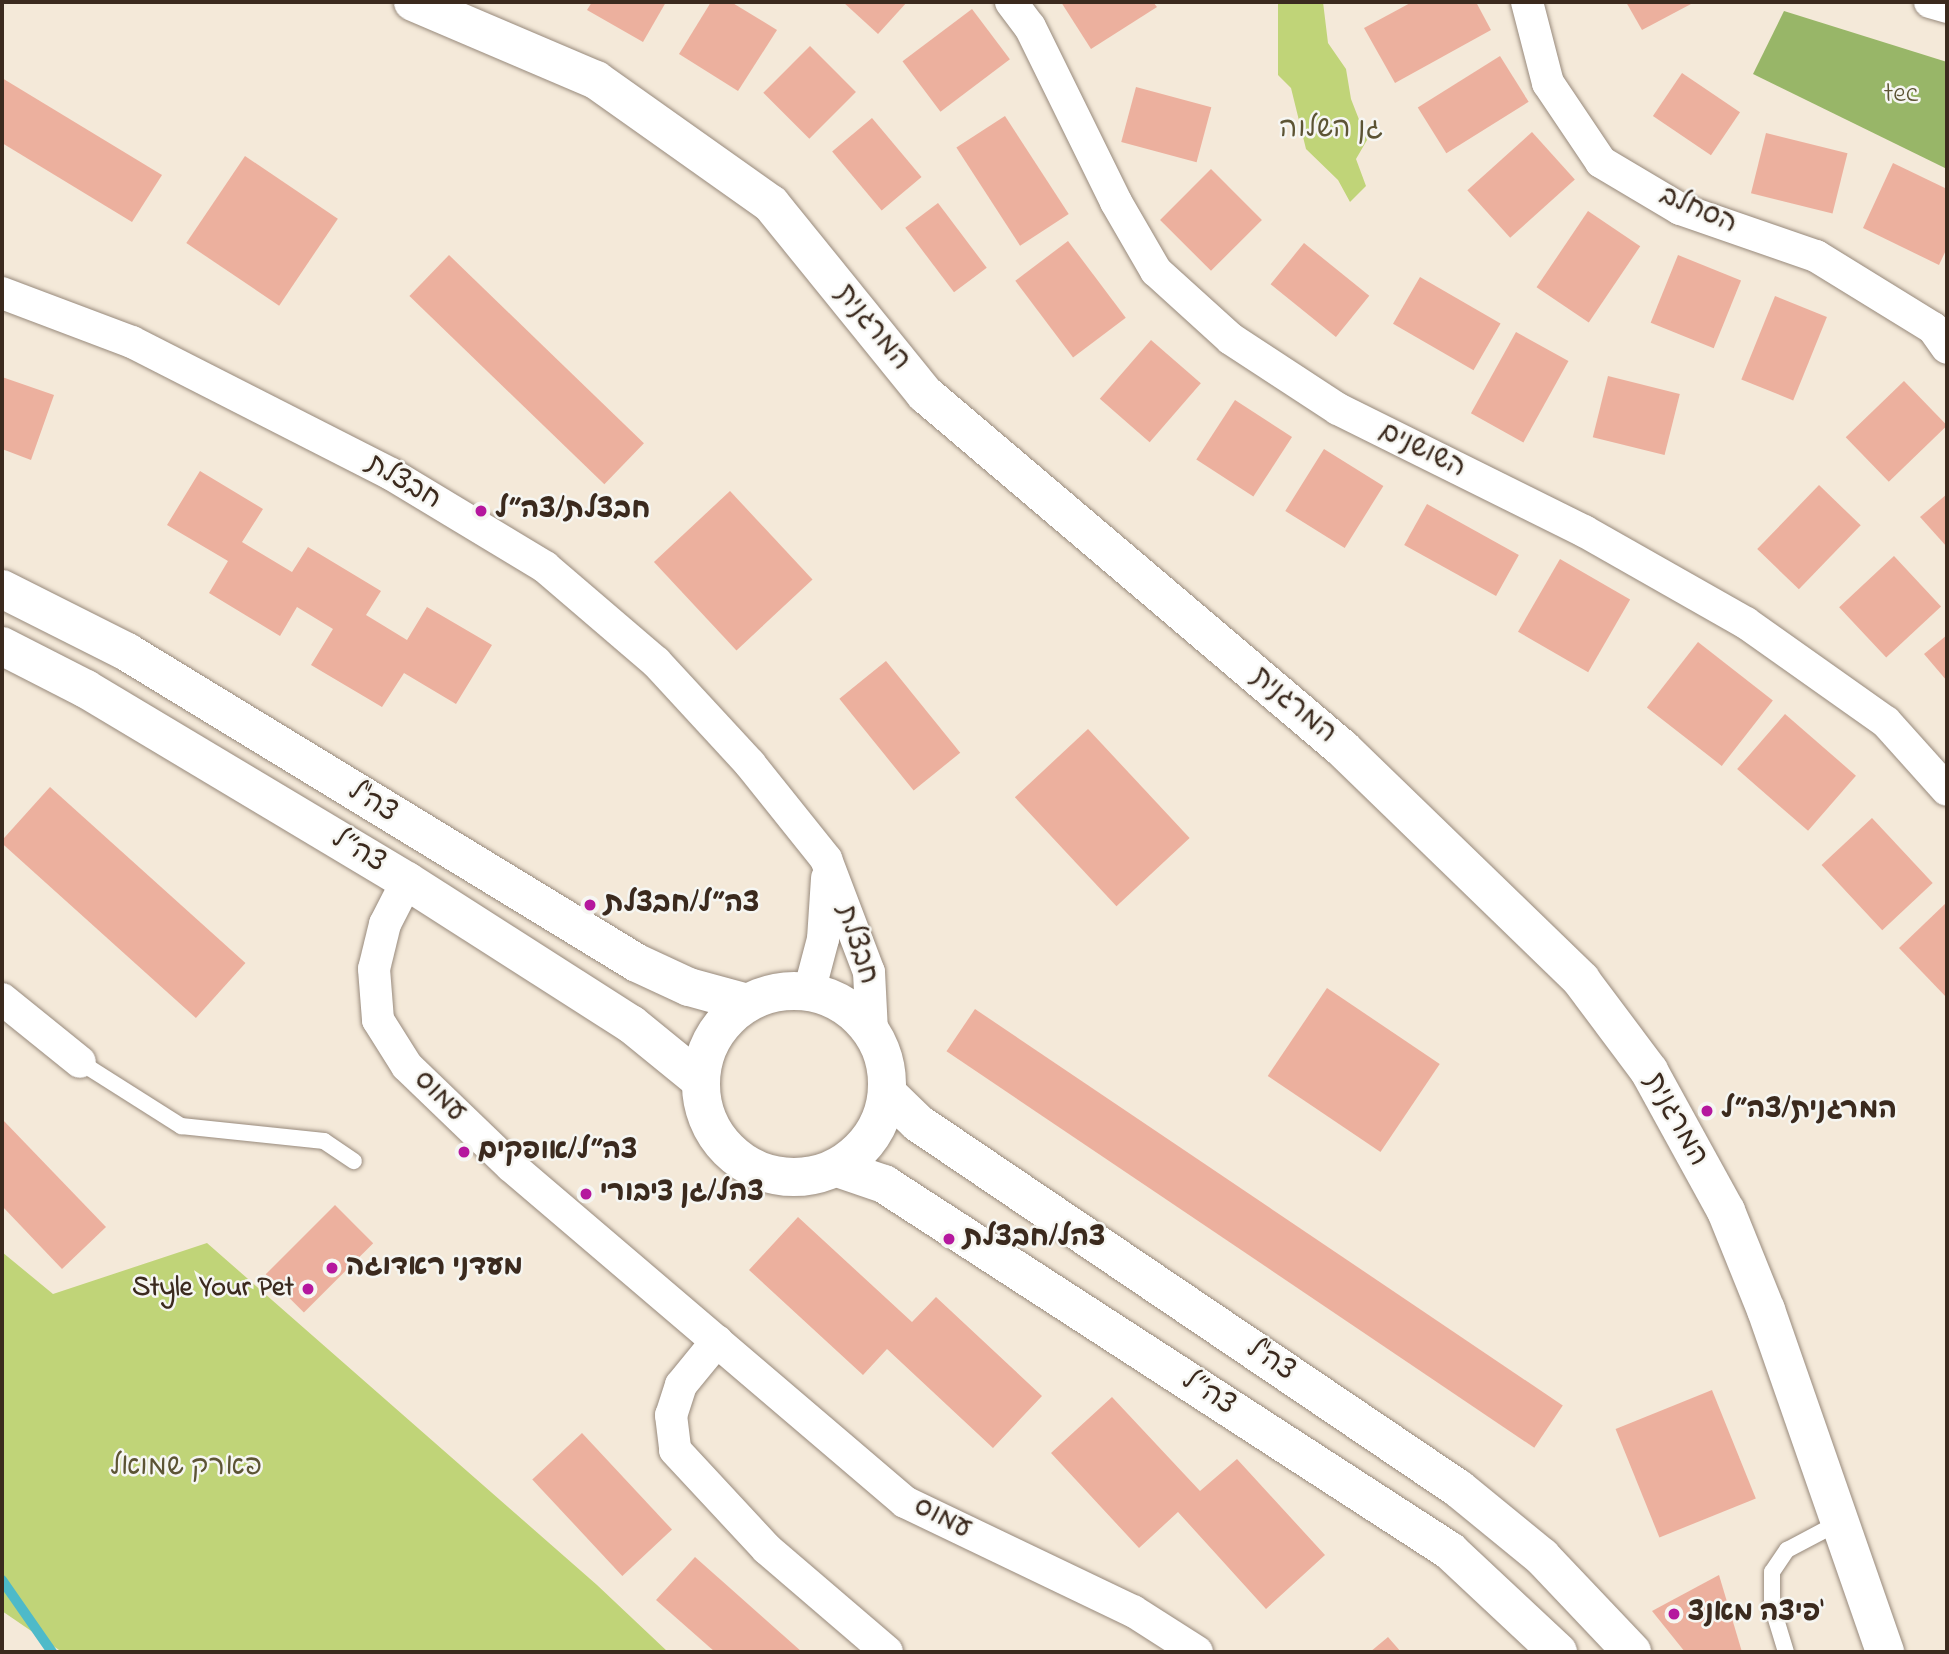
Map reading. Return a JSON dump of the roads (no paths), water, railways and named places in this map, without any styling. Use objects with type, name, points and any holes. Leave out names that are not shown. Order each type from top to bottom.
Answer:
[{"type":"main road","name":"המרגנית","points":[[413,2],[596,80],[771,204],[925,394],[1343,749],[1581,980],[1649,1071],[1726,1211],[1766,1310],[1885,1652]]},
{"type":"main road","name":"צה\"ל","points":[[2,589],[127,652],[637,963],[689,987],[747,1003]]},
{"type":"main road","name":"צה״ל","points":[[2,646],[86,689],[407,881],[631,1024],[700,1080]]},
{"type":"main road","points":[[777,992],[809,992],[855,1013],[872,1032],[882,1051],[888,1094],[872,1138],[837,1168],[810,1177],[782,1178],[744,1162],[714,1133],[703,1108],[700,1080],[706,1050],[723,1023],[747,1003],[777,992]]},
{"type":"main road","name":"צה\"ל","points":[[888,1094],[918,1123],[1460,1489],[1542,1557],[1632,1652]]},
{"type":"main road","name":"צה״ל","points":[[837,1168],[884,1184],[1450,1551],[1558,1652]]},
{"type":"street","name":"השושנים","points":[[1011,2],[1030,27],[1116,202],[1156,271],[1231,338],[1338,409],[1584,531],[1746,623],[1886,722],[1947,790]]},
{"type":"street","name":"הסחלב","points":[[1527,2],[1548,83],[1601,162],[1680,209],[1816,256],[1933,328],[1947,348]]},
{"type":"street","points":[[1930,2],[1947,7]]},
{"type":"street","name":"חבצלת","points":[[2,293],[132,342],[391,474],[545,567],[656,662],[750,764],[826,859],[869,972],[872,1032]]},
{"type":"street","name":"חבצלת","points":[[809,992],[825,927],[826,859]]},
{"type":"street","name":"עמוס","points":[[407,881],[385,924],[374,969],[378,1020],[407,1066],[511,1166],[905,1502],[1133,1611],[1196,1652]]},
{"type":"street","points":[[2,999],[80,1062]]},
{"type":"street","points":[[717,1341],[681,1385],[671,1415],[675,1450],[767,1549],[887,1652]]},
{"type":"lane","points":[[80,1062],[181,1126],[324,1141],[354,1160]]},
{"type":"lane","points":[[1786,1652],[1772,1606],[1772,1572],[1787,1550],[1838,1523]]},
{"type":"waterway","points":[[2,1580],[52,1652]]},
{"type":"place","name":"חבצלת/צה״ל","points":[[481,511]]},
{"type":"place","name":"צה״ל/חבצלת","points":[[590,905]]},
{"type":"place","name":"המרגנית/צה״ל","points":[[1707,1111]]},
{"type":"place","name":"צה״ל/אופקים","points":[[464,1152]]},
{"type":"place","name":"צהל/גן ציבורי","points":[[586,1194]]},
{"type":"place","name":"צהל/חבצלת","points":[[949,1239]]},
{"type":"place","name":"מעדני ראדוגה","points":[[332,1268]]},
{"type":"place","name":"Style Your Pet","points":[[308,1289]]},
{"type":"place","name":"פיצה מאנצ'","points":[[1674,1614]]},
{"type":"park label","name":"tec","points":[[1901,95]]},
{"type":"park label","name":"גן השלוה","points":[[1331,130]]},
{"type":"park label","name":"פארק שמואל","points":[[186,1468]]}]
